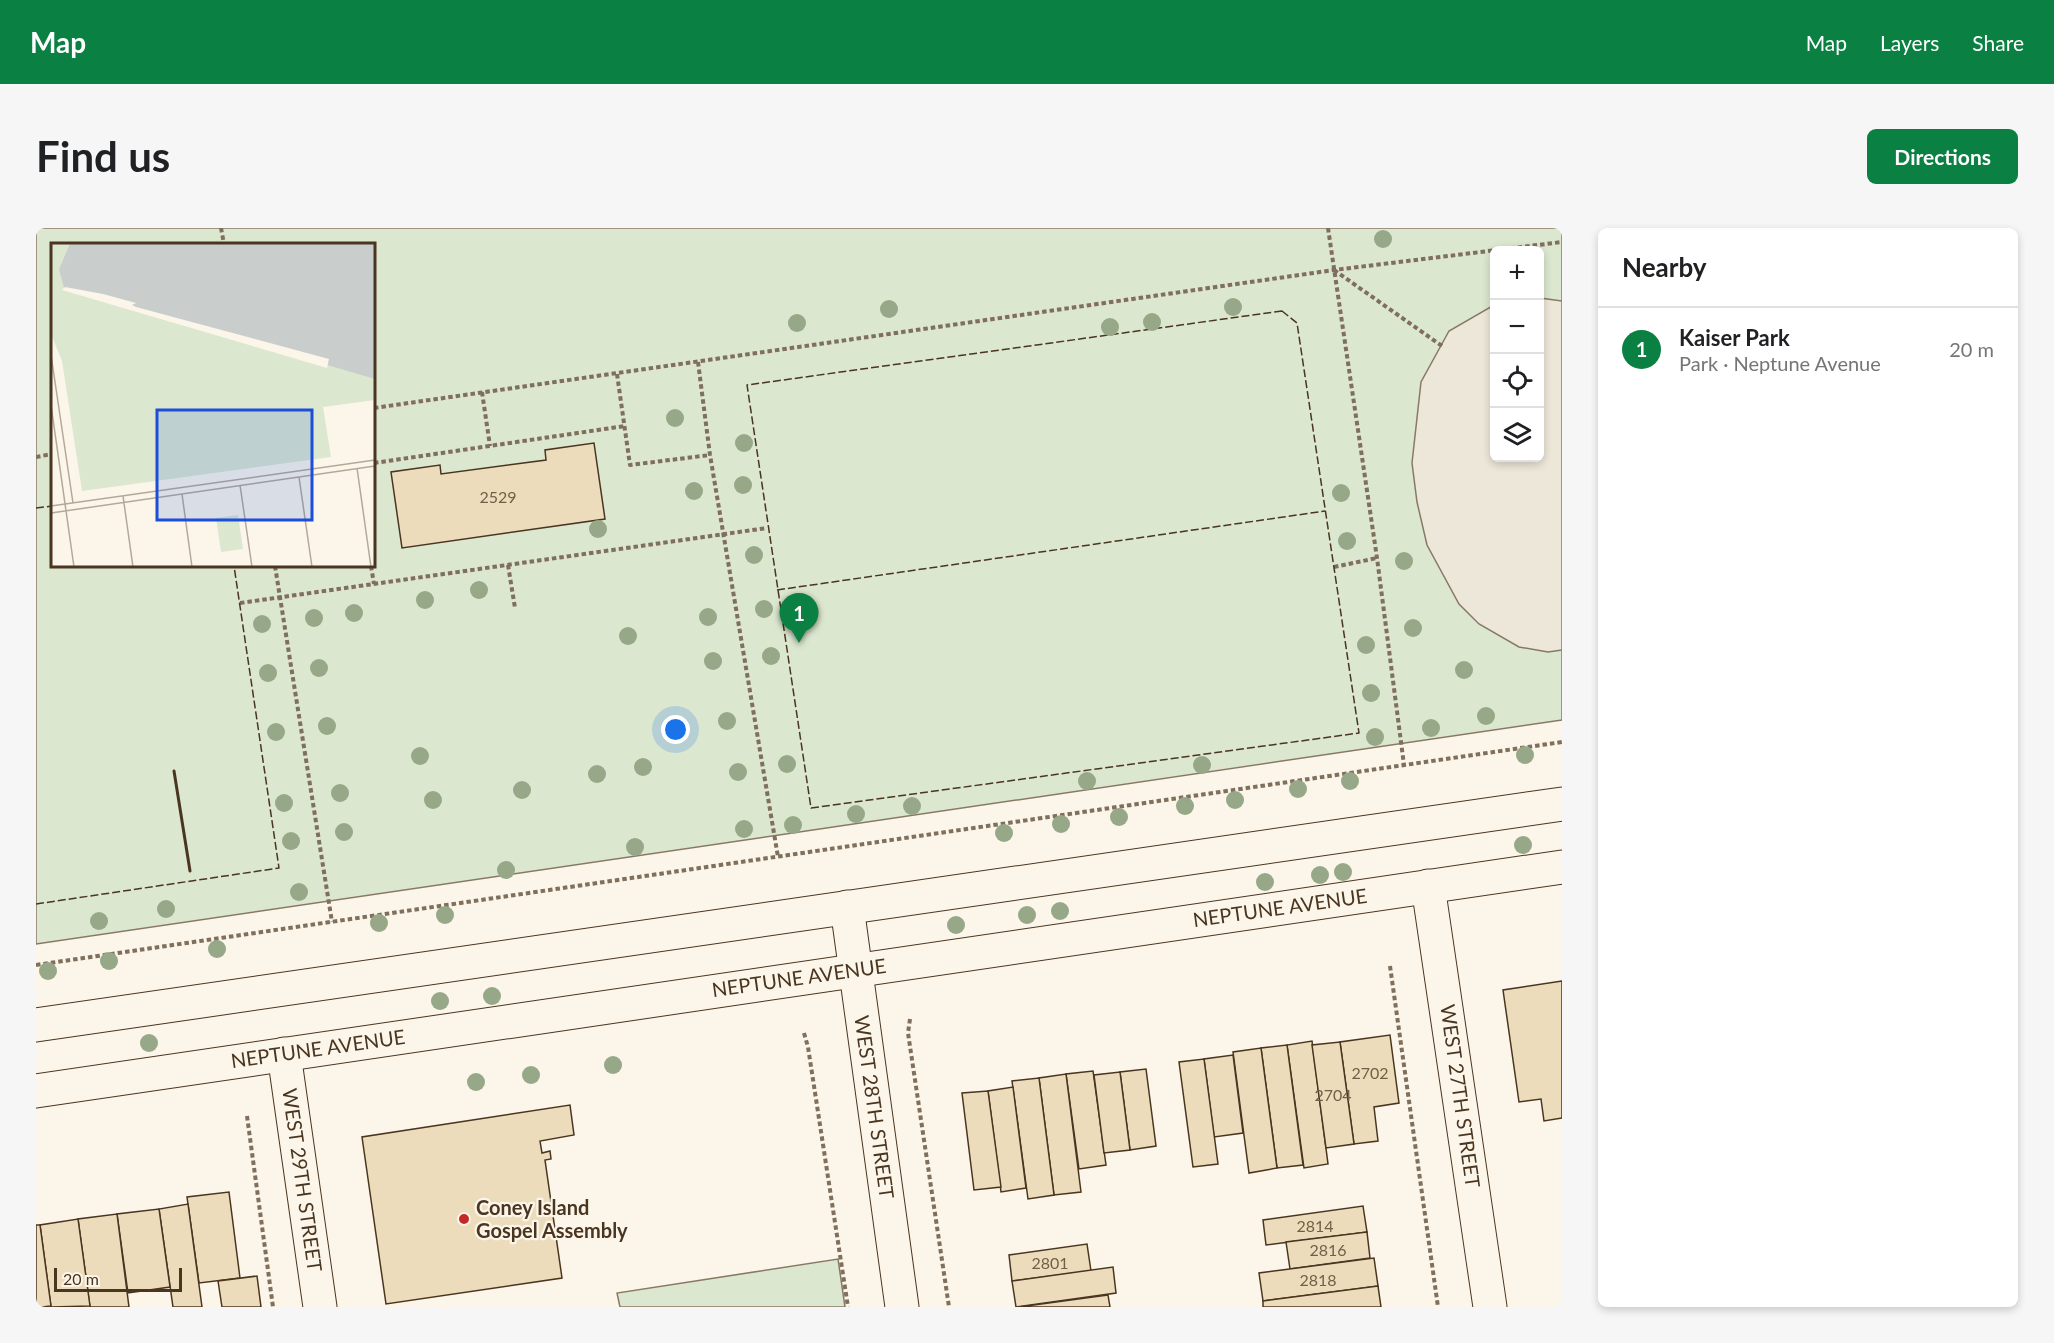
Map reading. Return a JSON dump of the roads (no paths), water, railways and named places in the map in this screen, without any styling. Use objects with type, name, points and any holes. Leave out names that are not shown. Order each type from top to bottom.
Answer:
[{"type":"main road","points":[[36,1025],[1562,804]]},
{"type":"main road","name":"NEPTUNE AVENUE","points":[[36,1091],[1562,867]]},
{"type":"main road","name":"WEST 27TH STREET","points":[[1428,886],[1490,1307]]},
{"type":"main road","name":"WEST 28TH STREET","points":[[847,907],[902,1307]]},
{"type":"main road","name":"WEST 29TH STREET","points":[[284,1054],[320,1307]]},
{"type":"place","name":"Kaiser Park","points":[[799,643]]},
{"type":"place","name":"Coney Island Gospel Assembly","points":[[464,1219]]}]
